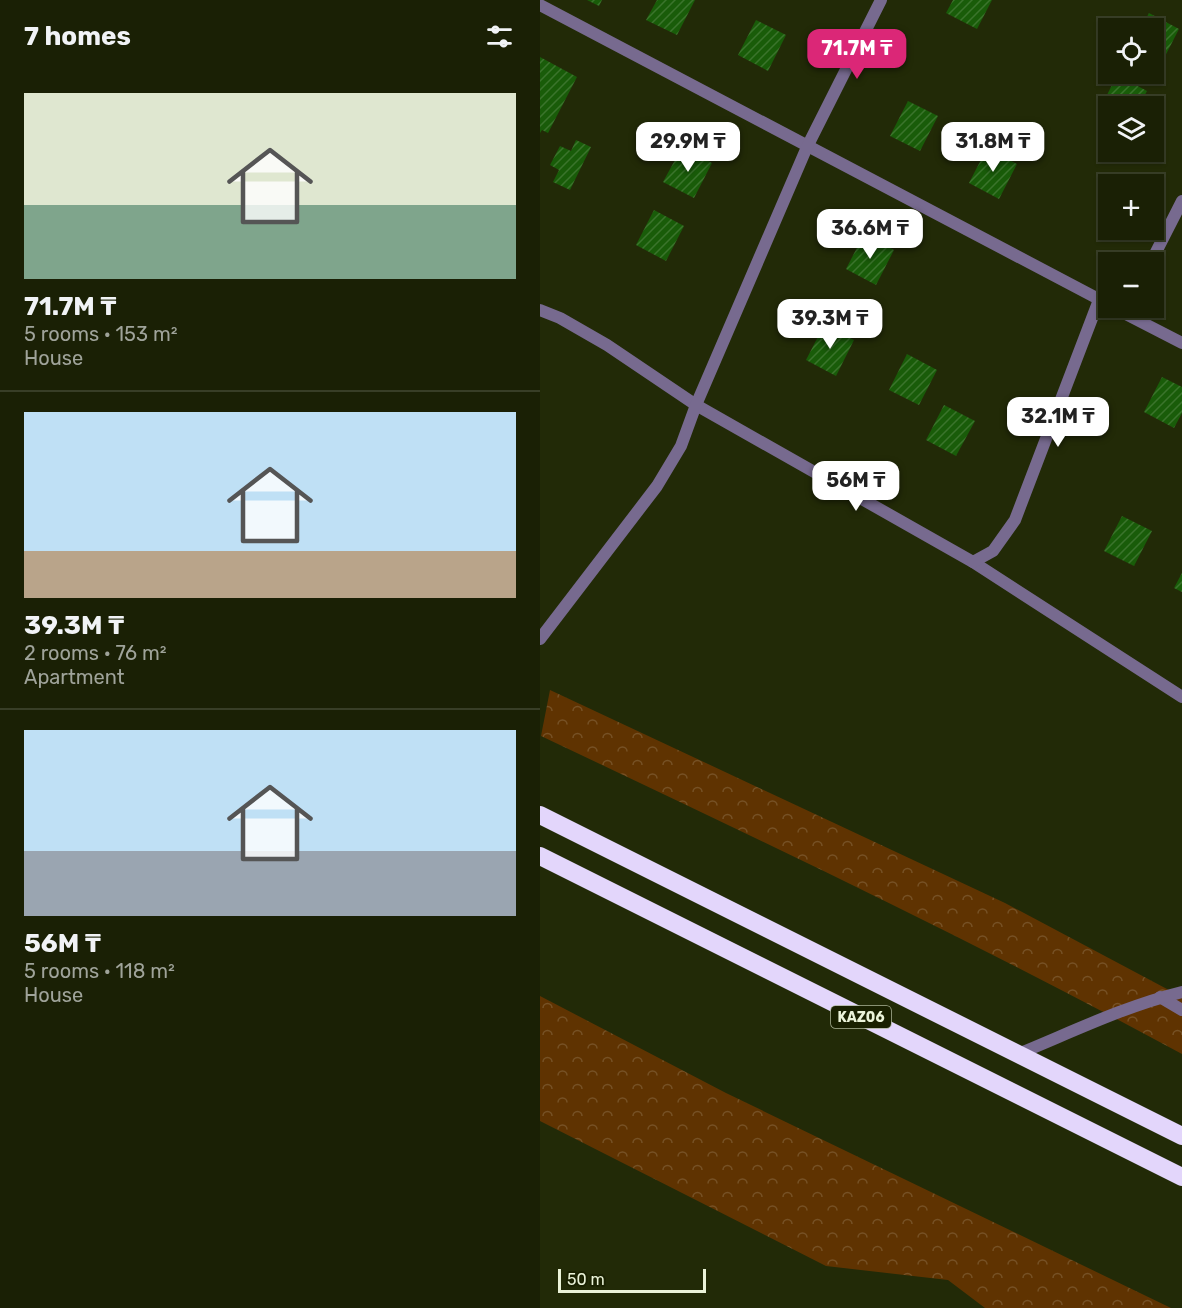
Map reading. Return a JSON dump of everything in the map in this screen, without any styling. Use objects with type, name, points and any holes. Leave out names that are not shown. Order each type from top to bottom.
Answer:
[{"type":"highway","name":"KАZ06","points":[[540,815],[1182,1136]]},
{"type":"highway","name":"KАZ06","points":[[540,856],[1182,1178]]},
{"type":"street","points":[[540,639],[657,486],[681,446],[696,405],[807,147],[881,0]]},
{"type":"street","points":[[540,5],[1098,299]]},
{"type":"street","points":[[1157,252],[1182,201]]},
{"type":"street","points":[[540,310],[560,318],[607,345],[696,405],[974,561],[1182,697]]},
{"type":"street","points":[[974,561],[993,550],[1015,520],[1098,317]]},
{"type":"street","points":[[1140,318],[1182,343]]},
{"type":"street","points":[[1018,1054],[1097,1020],[1160,997],[1182,992]]},
{"type":"street","points":[[1160,997],[1182,1010]]},
{"type":"green space","points":[[550,690],[1005,903],[1182,997],[1182,1054],[944,930],[541,736]]},
{"type":"green space","points":[[540,996],[726,1093],[1171,1308],[985,1308],[948,1280],[826,1266],[540,1121]]},
{"type":"building","points":[[587,0],[602,0],[599,6]]},
{"type":"building","points":[[657,0],[695,0],[677,35],[646,20]]},
{"type":"building","points":[[953,0],[992,0],[977,29],[946,13]]},
{"type":"building","points":[[1149,13],[1158,18],[1146,18]]},
{"type":"building","points":[[756,20],[786,35],[768,71],[738,55]]},
{"type":"building","points":[[1164,21],[1179,29],[1164,58]]},
{"type":"building","points":[[540,57],[577,77],[548,133],[542,130],[540,133]]},
{"type":"building","points":[[1112,84],[1134,84],[1147,91],[1144,96],[1106,96]]},
{"type":"building","points":[[908,101],[938,116],[920,151],[890,136]]},
{"type":"building","points":[[576,140],[591,147],[570,190],[553,182],[559,170],[550,165],[560,146],[571,151]]},
{"type":"building","points":[[682,147],[712,163],[694,198],[663,182]]},
{"type":"building","points":[[987,148],[1017,164],[999,199],[969,183]]},
{"type":"building","points":[[654,210],[684,226],[666,261],[636,245]]},
{"type":"building","points":[[864,234],[894,250],[876,285],[846,269]]},
{"type":"building","points":[[824,325],[854,340],[836,376],[806,360]]},
{"type":"building","points":[[907,354],[937,370],[919,405],[889,390]]},
{"type":"building","points":[[1162,377],[1182,387],[1182,413],[1174,428],[1144,412]]},
{"type":"building","points":[[944,405],[975,421],[956,456],[926,440]]},
{"type":"building","points":[[1122,516],[1152,531],[1134,566],[1104,551]]},
{"type":"building","points":[[1182,573],[1182,592],[1174,588]]}]
